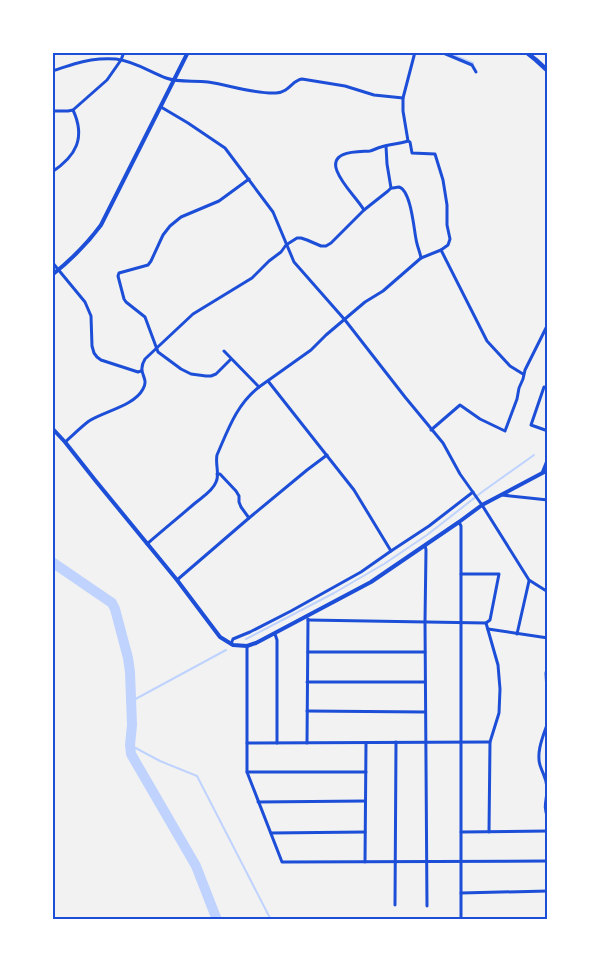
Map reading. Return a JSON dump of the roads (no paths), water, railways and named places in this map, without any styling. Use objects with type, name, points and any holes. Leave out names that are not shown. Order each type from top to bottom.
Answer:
[{"type":"main road","points":[[526,52],[548,71]]},
{"type":"street","points":[[52,111],[74,110],[107,80],[121,60],[124,52]]},
{"type":"street","points":[[52,275],[88,242],[101,225],[188,52]]},
{"type":"street","points":[[147,544],[216,483],[215,462],[217,455],[236,413],[249,395],[311,350],[365,302],[383,291],[421,258],[448,245],[450,239],[447,225],[447,205],[443,180],[435,154],[412,152],[410,142],[408,141],[403,111],[403,98],[415,52]]},
{"type":"street","points":[[441,52],[472,65],[476,72]]},
{"type":"street","points":[[52,71],[75,63],[96,59],[121,60],[168,79],[185,82],[202,81],[235,88],[277,93],[284,91],[302,79],[345,86],[374,96],[403,98]]},
{"type":"street","points":[[161,107],[225,148],[250,179],[273,212],[294,262],[345,320],[443,443],[460,474],[482,505],[529,580],[548,592]]},
{"type":"street","points":[[52,172],[65,164],[75,151],[79,131],[74,110]]},
{"type":"street","points":[[364,210],[346,187],[336,169],[338,159],[345,153],[369,151],[408,141]]},
{"type":"street","points":[[386,146],[387,164],[392,188]]},
{"type":"street","points":[[231,359],[212,376],[191,374],[181,369],[158,352],[149,324],[145,317],[126,302],[118,279],[119,273],[148,265],[163,235],[181,217],[219,201],[250,179]]},
{"type":"street","points":[[65,442],[89,421],[126,404],[138,396],[145,386],[145,379],[141,371],[145,359],[193,314],[252,278],[281,252],[286,245],[297,238],[321,246],[331,243],[364,210],[392,188],[399,187],[402,189],[408,199],[421,258]]},
{"type":"street","points":[[441,250],[487,340],[510,366],[523,374]]},
{"type":"street","points":[[52,262],[82,297],[90,311],[92,346],[97,357],[138,372],[141,371]]},
{"type":"street","points":[[431,430],[460,405],[480,419],[505,431],[517,399],[523,374],[548,324]]},
{"type":"street","points":[[224,351],[259,387]]},
{"type":"street","points":[[268,380],[354,490],[391,551]]},
{"type":"street","points":[[548,388],[544,387],[530,425],[548,431]]},
{"type":"street","points":[[52,428],[177,580],[220,637],[231,644],[240,646],[256,643],[308,618],[371,582],[482,505],[548,470]]},
{"type":"street","points":[[177,580],[249,518],[327,455]]},
{"type":"street","points":[[542,473],[548,458]]},
{"type":"street","points":[[217,474],[220,474],[236,491],[241,507],[249,518]]},
{"type":"street","points":[[231,644],[233,639],[291,611],[361,572],[429,526],[473,492]]},
{"type":"street","points":[[501,495],[548,500]]},
{"type":"street","points":[[459,522],[461,526],[461,920]]},
{"type":"street","points":[[425,545],[427,906]]},
{"type":"street","points":[[308,618],[486,623],[490,620],[499,574],[461,574]]},
{"type":"street","points":[[517,634],[529,580]]},
{"type":"street","points":[[307,743],[308,618]]},
{"type":"street","points":[[486,623],[498,665],[500,689],[498,713],[490,742],[489,832]]},
{"type":"street","points":[[488,629],[548,638]]},
{"type":"street","points":[[275,634],[277,640],[277,743]]},
{"type":"street","points":[[247,646],[247,772],[282,862],[548,861]]},
{"type":"street","points":[[308,652],[425,652]]},
{"type":"street","points":[[548,665],[546,673],[548,710]]},
{"type":"street","points":[[308,682],[425,682]]},
{"type":"street","points":[[307,712],[425,712]]},
{"type":"street","points":[[548,722],[539,752],[541,768],[545,774],[547,784],[545,813],[548,817]]},
{"type":"street","points":[[365,862],[366,742]]},
{"type":"street","points":[[395,905],[396,742]]},
{"type":"street","points":[[247,743],[490,742]]},
{"type":"street","points":[[247,772],[366,772]]},
{"type":"street","points":[[258,802],[366,801]]},
{"type":"street","points":[[461,832],[548,831]]},
{"type":"street","points":[[271,832],[365,832]]},
{"type":"street","points":[[461,893],[548,891]]},
{"type":"waterway","points":[[453,55],[473,64]]},
{"type":"waterway","points":[[246,639],[334,593],[384,564],[427,535],[482,492],[534,455]]},
{"type":"waterway","points":[[52,562],[112,603],[115,609],[130,672],[131,754],[196,866],[217,920]]},
{"type":"waterway","points":[[130,702],[226,650]]},
{"type":"waterway","points":[[130,745],[160,761],[197,776],[271,920]]}]
